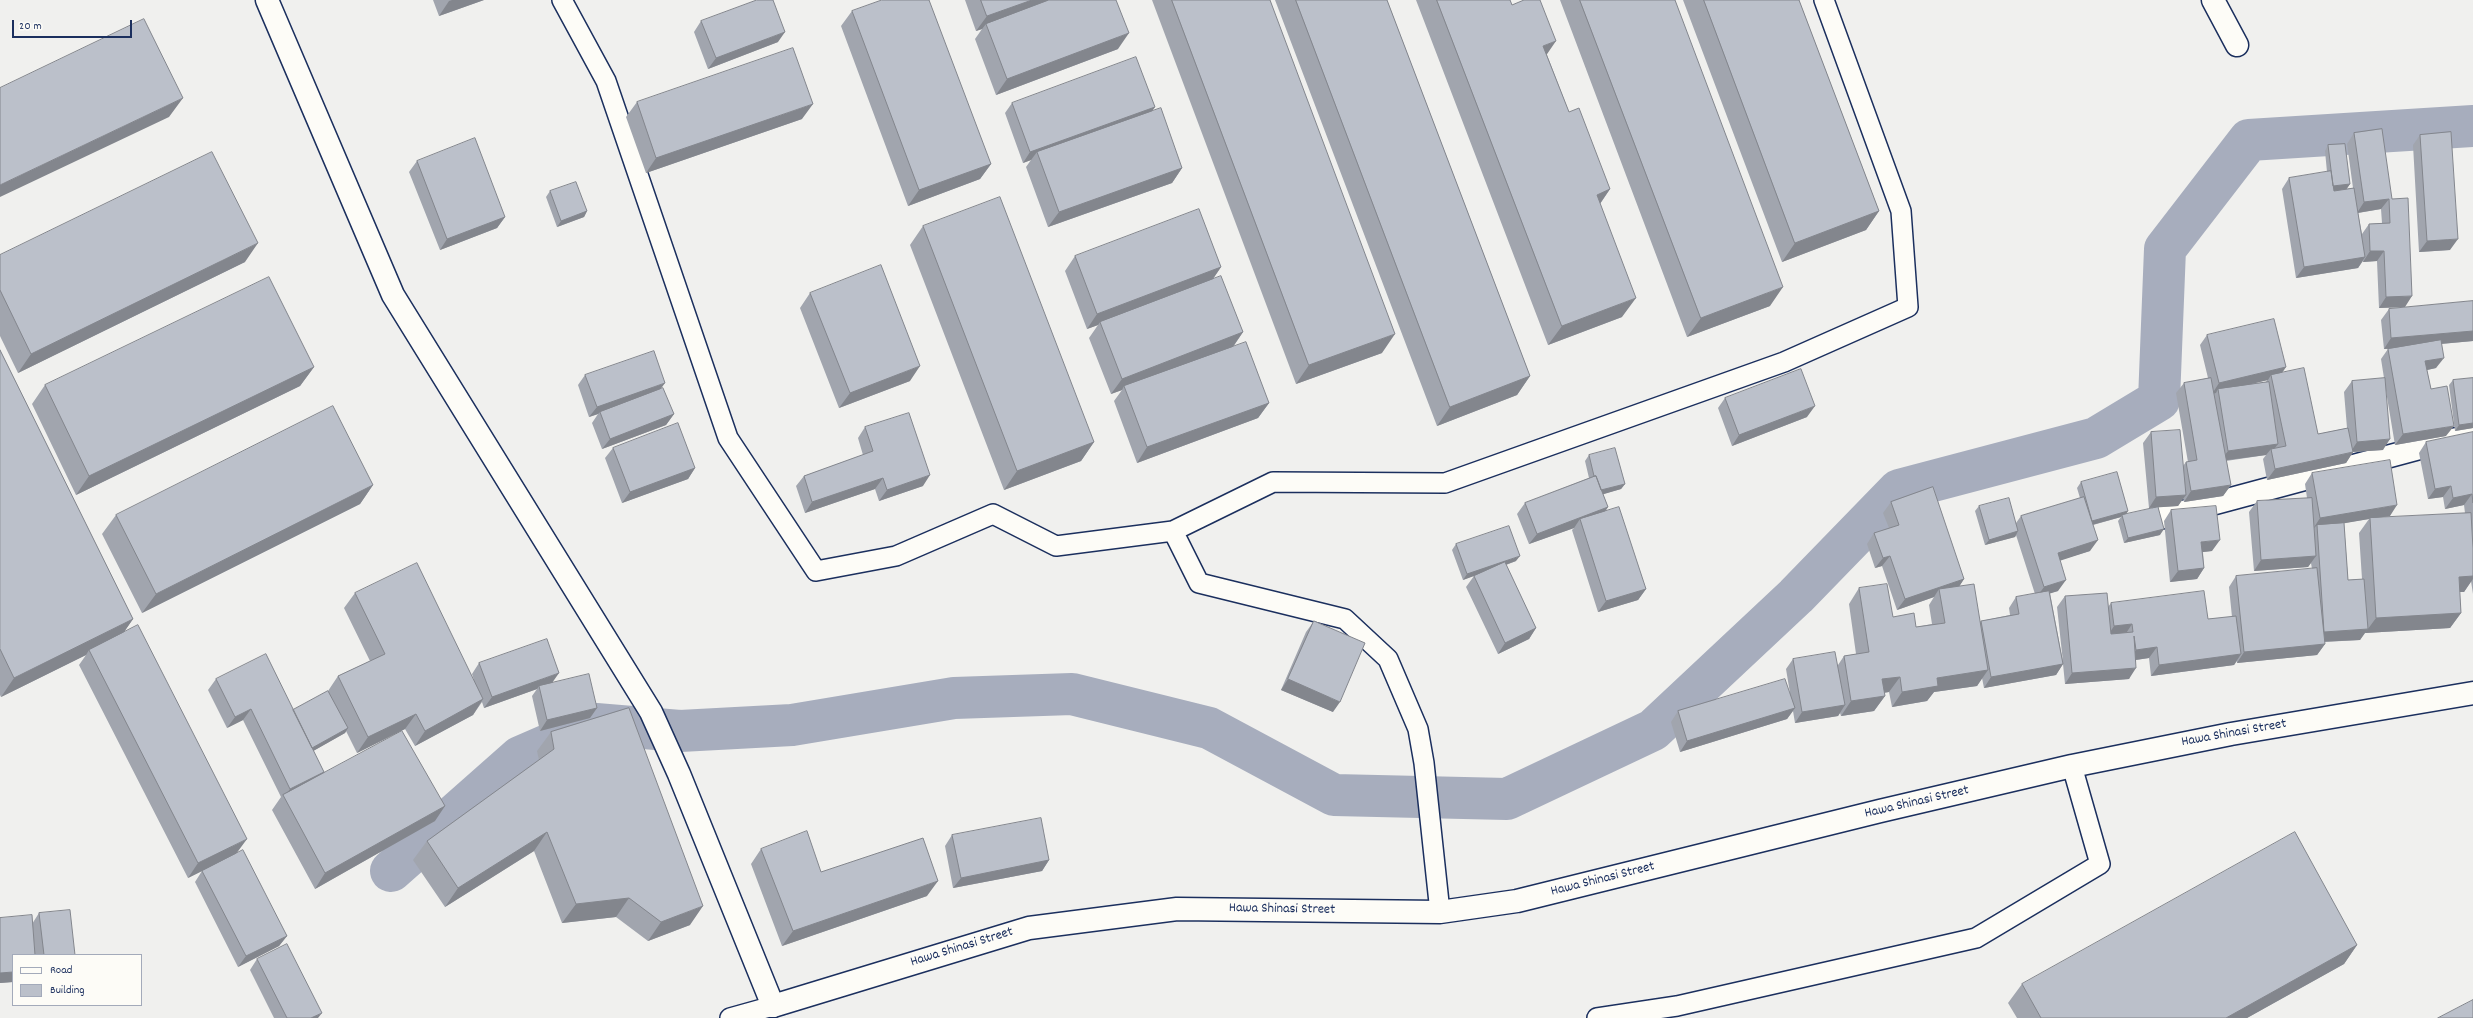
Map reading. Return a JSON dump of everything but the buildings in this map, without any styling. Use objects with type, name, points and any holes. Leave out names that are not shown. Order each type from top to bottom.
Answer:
[{"type":"street","points":[[267,0],[393,295],[651,712],[679,774],[772,1006]]},
{"type":"street","points":[[2213,0],[2237,45]]},
{"type":"street","points":[[2160,518],[2446,441],[2473,436]]},
{"type":"street","name":"Hawa Shinasi Street","points":[[772,1006],[1028,928],[1177,909],[1440,912],[1517,902],[1880,811],[2072,766],[2231,734],[2473,693]]},
{"type":"lane","points":[[562,0],[606,81],[728,438],[816,571],[896,556],[992,514],[1056,546],[1173,531],[1273,482],[1445,483],[1784,362],[1908,307],[1902,211],[1824,0]]},
{"type":"lane","points":[[1173,531],[1199,583],[1345,619],[1388,659],[1418,729],[1424,763],[1440,912]]},
{"type":"lane","points":[[1597,1018],[1677,1006],[1976,938],[2100,864],[2072,766]]},
{"type":"lane","name":"Hawa Shinasi Street","points":[[730,1018],[772,1006]]},
{"type":"waterway","points":[[391,871],[520,757],[596,724],[680,731],[792,725],[954,698],[1072,694],[1209,728],[1334,795],[1507,799],[1653,730],[1796,596],[1899,490],[2096,438],[2159,400],[2165,249],[2249,140],[2473,126]]}]
